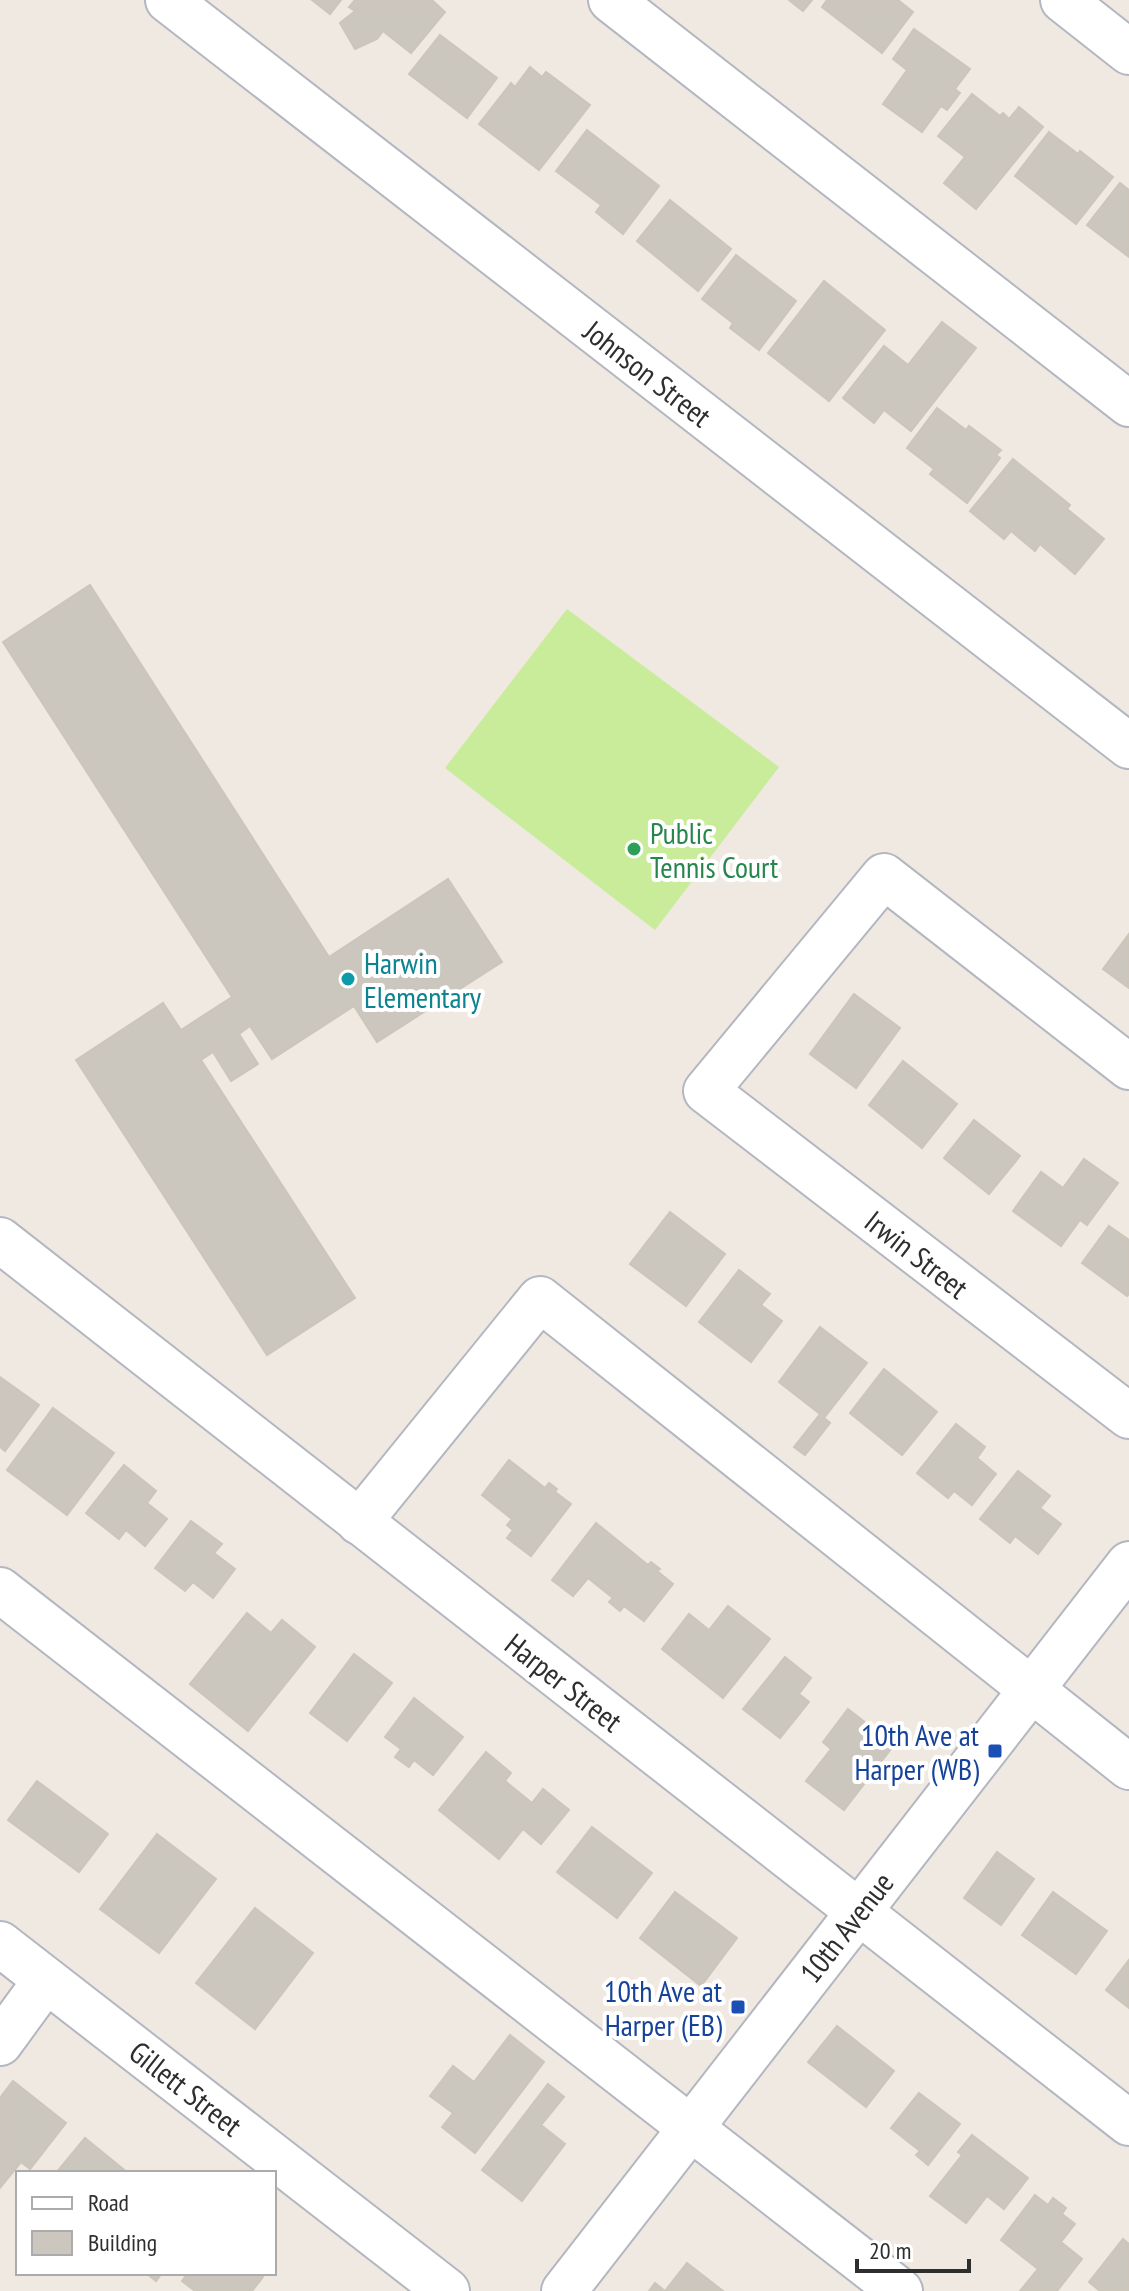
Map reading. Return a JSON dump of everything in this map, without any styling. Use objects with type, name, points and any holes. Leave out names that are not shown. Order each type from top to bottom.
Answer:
[{"type":"street","name":"Johnson Street","points":[[168,0],[1129,746]]},
{"type":"street","points":[[611,0],[1129,404]]},
{"type":"street","points":[[1063,0],[1129,52]]},
{"type":"street","name":"Irwin Street","points":[[1129,1067],[884,876],[706,1091],[1129,1416]]},
{"type":"street","name":"Harper Street","points":[[0,1240],[1129,2123]]},
{"type":"street","points":[[359,1522],[540,1299],[1129,1767]]},
{"type":"street","name":"10th Avenue","points":[[564,2291],[1129,1564]]},
{"type":"street","points":[[0,1590],[900,2291]]},
{"type":"street","name":"Gillett Street","points":[[0,1944],[447,2291]]},
{"type":"street","points":[[0,2043],[46,1980]]},
{"type":"green space","name":"Public Tennis Court","points":[[567,609],[779,767],[655,930],[445,768]]},
{"type":"building","points":[[312,0],[341,0],[330,14]]},
{"type":"building","points":[[355,0],[432,0],[445,12],[411,53],[383,31],[377,39],[355,49],[340,23],[355,11],[349,7]]},
{"type":"building","points":[[789,0],[812,0],[803,11]]},
{"type":"building","points":[[827,0],[898,0],[913,12],[882,53],[822,7]]},
{"type":"building","points":[[914,29],[970,69],[955,89],[960,93],[947,110],[941,106],[922,132],[883,104],[907,70],[893,59]]},
{"type":"building","points":[[440,35],[497,78],[467,118],[409,74]]},
{"type":"building","points":[[530,67],[542,77],[546,72],[590,105],[539,170],[479,124],[511,83],[515,87]]},
{"type":"building","points":[[972,94],[1000,116],[1003,113],[1009,119],[1019,107],[1043,127],[976,209],[944,183],[965,157],[938,136]]},
{"type":"building","points":[[587,130],[659,186],[623,234],[596,212],[601,205],[556,171]]},
{"type":"building","points":[[1049,132],[1113,177],[1076,224],[1015,176]]},
{"type":"building","points":[[1120,183],[1129,190],[1129,257],[1087,225]]},
{"type":"building","points":[[670,200],[731,249],[698,291],[637,241]]},
{"type":"building","points":[[736,255],[796,301],[759,350],[730,328],[733,323],[702,299]]},
{"type":"building","points":[[824,281],[885,330],[829,401],[768,353]]},
{"type":"building","points":[[942,322],[976,348],[911,431],[884,410],[874,423],[843,398],[884,346],[908,365]]},
{"type":"building","points":[[937,408],[966,430],[969,426],[1001,450],[996,455],[1000,458],[967,503],[930,474],[934,469],[907,448]]},
{"type":"building","points":[[1013,459],[1070,505],[1067,509],[1104,539],[1075,574],[1040,544],[1035,551],[1011,531],[1004,539],[970,511]]},
{"type":"building","name":"Harwin Elementary","points":[[90,585],[329,957],[448,879],[502,962],[377,1042],[354,1006],[272,1059],[250,1026],[239,1034],[258,1064],[231,1081],[213,1052],[201,1060],[355,1298],[267,1355],[76,1060],[163,1003],[181,1030],[232,997],[3,642]]},
{"type":"building","points":[[1129,934],[1129,988],[1103,969]]},
{"type":"building","points":[[854,994],[900,1028],[856,1088],[810,1054]]},
{"type":"building","points":[[903,1061],[957,1104],[922,1148],[869,1105]]},
{"type":"building","points":[[974,1120],[1020,1156],[989,1194],[944,1158]]},
{"type":"building","points":[[1084,1159],[1118,1183],[1087,1225],[1080,1220],[1061,1246],[1013,1211],[1041,1172],[1063,1188]]},
{"type":"building","points":[[670,1212],[725,1254],[686,1306],[630,1264]]},
{"type":"building","points":[[1109,1226],[1129,1240],[1127,1296],[1082,1263]]},
{"type":"building","points":[[739,1270],[770,1294],[761,1305],[782,1321],[751,1362],[699,1322]]},
{"type":"building","points":[[820,1327],[867,1363],[824,1418],[830,1423],[805,1455],[794,1447],[820,1414],[779,1382]]},
{"type":"building","points":[[884,1369],[937,1412],[902,1455],[850,1413]]},
{"type":"building","points":[[0,1377],[39,1405],[5,1451],[0,1447]]},
{"type":"building","points":[[53,1408],[114,1453],[67,1515],[7,1470]]},
{"type":"building","points":[[956,1424],[985,1447],[977,1458],[996,1474],[972,1505],[954,1491],[948,1498],[917,1473]]},
{"type":"building","points":[[509,1460],[545,1488],[549,1483],[571,1504],[531,1556],[507,1538],[513,1530],[507,1525],[512,1519],[482,1495]]},
{"type":"building","points":[[124,1465],[156,1491],[147,1503],[167,1519],[145,1546],[126,1530],[119,1539],[86,1513]]},
{"type":"building","points":[[1018,1471],[1050,1496],[1040,1508],[1061,1524],[1038,1554],[1015,1536],[1010,1543],[980,1519]]},
{"type":"building","points":[[191,1521],[222,1544],[214,1553],[235,1569],[213,1598],[193,1582],[185,1591],[155,1568]]},
{"type":"building","points":[[596,1523],[648,1565],[651,1562],[660,1569],[657,1571],[673,1584],[644,1621],[624,1606],[620,1611],[609,1602],[613,1598],[588,1578],[573,1596],[552,1580]]},
{"type":"building","points":[[728,1606],[770,1639],[723,1698],[662,1649],[689,1614],[709,1630]]},
{"type":"building","points":[[247,1613],[271,1633],[282,1620],[315,1647],[248,1731],[190,1684]]},
{"type":"building","points":[[354,1654],[392,1683],[347,1741],[310,1713]]},
{"type":"building","points":[[785,1657],[811,1678],[799,1694],[809,1702],[780,1738],[743,1709]]},
{"type":"building","points":[[414,1698],[463,1737],[433,1775],[414,1760],[409,1767],[395,1757],[401,1749],[385,1737]]},
{"type":"building","points":[[848,1709],[894,1745],[844,1810],[806,1781],[831,1749],[823,1742]]},
{"type":"building","points":[[486,1752],[511,1773],[505,1781],[532,1803],[543,1789],[569,1810],[541,1844],[523,1829],[499,1859],[439,1810]]},
{"type":"building","points":[[37,1781],[108,1834],[79,1872],[8,1820]]},
{"type":"building","points":[[592,1827],[652,1873],[617,1918],[557,1872]]},
{"type":"building","points":[[157,1834],[216,1879],[159,1953],[100,1909]]},
{"type":"building","points":[[997,1852],[1034,1879],[1001,1925],[964,1898]]},
{"type":"building","points":[[675,1892],[737,1938],[701,1986],[640,1938]]},
{"type":"building","points":[[1053,1892],[1107,1931],[1076,1974],[1022,1935]]},
{"type":"building","points":[[255,1908],[313,1953],[255,2029],[196,1983]]},
{"type":"building","points":[[1129,1960],[1129,2008],[1106,1990]]},
{"type":"building","points":[[837,2026],[894,2071],[866,2107],[808,2062]]},
{"type":"building","points":[[510,2035],[544,2062],[475,2153],[442,2127],[453,2113],[430,2096],[453,2066],[474,2082]]},
{"type":"building","points":[[13,2081],[66,2123],[30,2169],[21,2162],[0,2188],[0,2098]]},
{"type":"building","points":[[548,2084],[564,2097],[541,2125],[565,2144],[522,2201],[482,2170]]},
{"type":"building","points":[[919,2093],[960,2124],[928,2165],[916,2155],[920,2151],[891,2128]]},
{"type":"building","points":[[972,2135],[1028,2178],[1004,2209],[987,2196],[966,2223],[930,2196],[962,2155],[958,2152]]},
{"type":"building","points":[[85,2138],[126,2171],[58,2171]]},
{"type":"building","points":[[1035,2195],[1048,2205],[1053,2198],[1066,2208],[1062,2214],[1075,2224],[1061,2242],[1082,2259],[1057,2291],[1020,2291],[1038,2269],[1001,2240]]},
{"type":"building","points":[[1123,2239],[1129,2244],[1129,2291],[1100,2291],[1089,2282]]},
{"type":"building","points":[[687,2263],[723,2291],[665,2291]]},
{"type":"building","points":[[186,2275],[263,2277],[252,2291],[195,2291],[182,2281]]},
{"type":"building","points":[[655,2283],[665,2291],[649,2291]]},
{"type":"place","name":"Public Tennis Court","points":[[634,849]]},
{"type":"place","name":"Harwin Elementary","points":[[348,979]]},
{"type":"place","name":"10th Ave at Harper (WB)","points":[[995,1751]]},
{"type":"place","name":"10th Ave at Harper (EB)","points":[[738,2007]]}]
